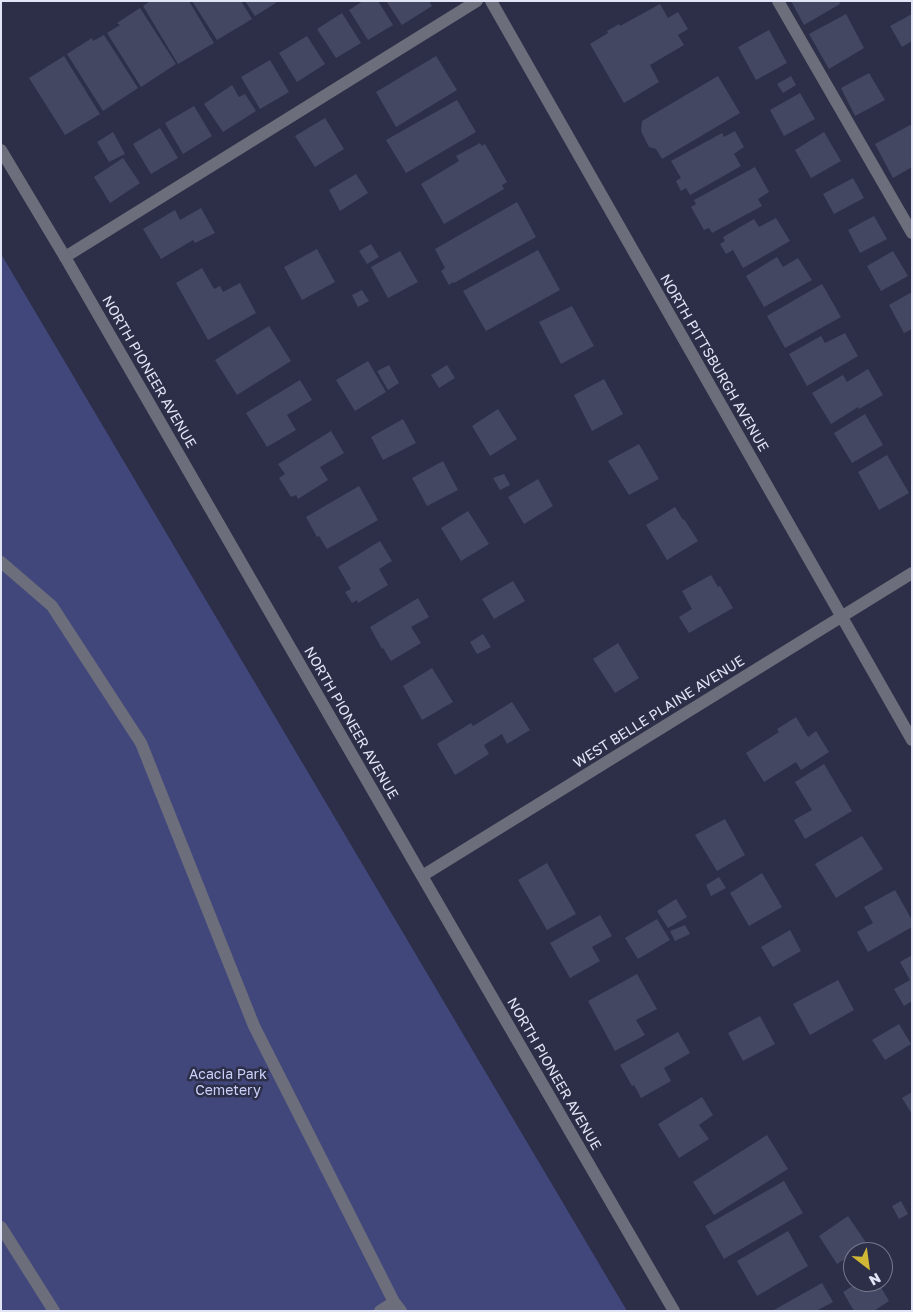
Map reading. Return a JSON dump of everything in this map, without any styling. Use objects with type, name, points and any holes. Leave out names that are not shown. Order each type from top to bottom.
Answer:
[{"type":"street","points":[[65,257],[476,1]]},
{"type":"street","name":"NORTH PITTSBURGH AVENUE","points":[[491,1],[912,740]]},
{"type":"street","points":[[778,1],[912,233]]},
{"type":"street","name":"NORTH PIONEER AVENUE","points":[[1,150],[65,257],[674,1311]]},
{"type":"street","points":[[1,562],[52,606],[142,743],[254,1026],[397,1306],[380,1311]]},
{"type":"street","name":"WEST BELLE PLAINE AVENUE","points":[[422,876],[912,573]]},
{"type":"street","points":[[1,1226],[54,1311]]},
{"type":"green space","name":"Acacia Park Cemetery","points":[[1,254],[627,1311],[1,1311]]},
{"type":"building","points":[[150,1],[189,1],[214,43],[178,64],[143,6]]},
{"type":"building","points":[[192,1],[241,1],[252,19],[217,40]]},
{"type":"building","points":[[245,1],[279,1],[255,16]]},
{"type":"building","points":[[363,1],[378,1],[393,25],[368,40],[349,10]]},
{"type":"building","points":[[386,1],[429,1],[432,6],[402,25]]},
{"type":"building","points":[[791,1],[839,1],[840,4],[804,25]]},
{"type":"building","points":[[660,4],[668,18],[678,12],[688,29],[678,35],[684,45],[650,65],[659,82],[624,103],[590,44],[619,24],[620,26]]},
{"type":"building","points":[[140,8],[176,64],[141,87],[107,33],[120,25],[117,23]]},
{"type":"building","points":[[342,13],[361,43],[336,58],[317,29]]},
{"type":"building","points":[[846,14],[864,48],[829,69],[809,34]]},
{"type":"building","points":[[912,14],[912,41],[902,47],[890,26]]},
{"type":"building","points":[[769,30],[787,63],[756,80],[738,47]]},
{"type":"building","points":[[104,35],[138,88],[103,111],[67,54],[92,38],[93,41]]},
{"type":"building","points":[[307,36],[325,64],[297,82],[279,53]]},
{"type":"building","points":[[64,56],[100,114],[65,135],[29,78]]},
{"type":"building","points":[[436,56],[457,90],[396,127],[376,92]]},
{"type":"building","points":[[270,60],[289,92],[260,109],[241,77]]},
{"type":"building","points":[[869,73],[885,100],[855,116],[841,88]]},
{"type":"building","points":[[718,76],[740,113],[662,159],[656,149],[649,147],[641,131],[642,121]]},
{"type":"building","points":[[791,76],[796,85],[783,93],[777,84]]},
{"type":"building","points":[[232,85],[239,97],[245,94],[256,111],[223,132],[204,104]]},
{"type":"building","points":[[800,93],[815,119],[784,136],[770,110]]},
{"type":"building","points":[[457,100],[476,132],[406,173],[386,140]]},
{"type":"building","points":[[194,106],[212,136],[183,154],[165,123]]},
{"type":"building","points":[[325,118],[344,149],[315,167],[295,136]]},
{"type":"building","points":[[912,124],[912,167],[893,178],[875,144]]},
{"type":"building","points":[[160,128],[178,158],[151,174],[133,144]]},
{"type":"building","points":[[735,131],[744,147],[734,154],[741,166],[690,195],[686,188],[681,191],[676,181],[681,178],[671,161],[722,133],[724,137]]},
{"type":"building","points":[[113,132],[125,154],[109,162],[97,142]]},
{"type":"building","points":[[824,132],[841,161],[811,178],[795,150]]},
{"type":"building","points":[[480,143],[482,146],[485,144],[507,182],[502,185],[504,189],[444,224],[421,184],[459,161],[456,156]]},
{"type":"building","points":[[123,158],[140,183],[110,203],[94,177]]},
{"type":"building","points":[[755,167],[769,192],[758,199],[762,206],[712,233],[709,228],[704,230],[691,207],[696,204],[694,200]]},
{"type":"building","points":[[356,174],[368,193],[340,211],[329,190]]},
{"type":"building","points":[[853,178],[864,198],[834,214],[823,194]]},
{"type":"building","points":[[517,202],[536,237],[449,285],[441,271],[445,268],[435,249]]},
{"type":"building","points":[[201,208],[215,233],[195,243],[193,240],[161,259],[143,229],[175,210],[180,220]]},
{"type":"building","points":[[874,216],[887,239],[860,253],[848,230]]},
{"type":"building","points":[[776,218],[790,241],[743,268],[733,250],[726,254],[720,244],[725,241],[723,237],[754,219],[759,227]]},
{"type":"building","points":[[371,244],[379,257],[367,264],[359,251]]},
{"type":"building","points":[[317,249],[335,282],[302,300],[284,267]]},
{"type":"building","points":[[538,250],[560,290],[486,331],[463,291]]},
{"type":"building","points":[[400,251],[418,282],[388,298],[371,267]]},
{"type":"building","points":[[893,251],[908,276],[881,291],[867,266]]},
{"type":"building","points":[[777,257],[783,267],[798,258],[812,280],[764,307],[746,276]]},
{"type":"building","points":[[202,268],[214,289],[220,286],[223,292],[240,283],[256,313],[208,340],[176,283]]},
{"type":"building","points":[[822,284],[841,317],[785,348],[767,316]]},
{"type":"building","points":[[362,290],[369,301],[358,307],[352,295]]},
{"type":"building","points":[[912,292],[912,329],[904,333],[889,305]]},
{"type":"building","points":[[572,306],[594,346],[561,364],[539,322]]},
{"type":"building","points":[[269,326],[291,361],[237,395],[215,360]]},
{"type":"building","points":[[845,333],[858,356],[807,386],[789,354],[821,336],[825,343]]},
{"type":"building","points":[[368,361],[386,392],[355,411],[336,380]]},
{"type":"building","points":[[389,365],[399,383],[388,390],[377,371]]},
{"type":"building","points":[[447,365],[455,378],[439,388],[431,375]]},
{"type":"building","points":[[868,369],[883,395],[859,409],[858,407],[831,424],[812,393],[843,375],[847,382]]},
{"type":"building","points":[[604,379],[623,414],[592,431],[574,395]]},
{"type":"building","points":[[300,380],[312,400],[287,415],[296,430],[267,447],[246,413]]},
{"type":"building","points":[[498,409],[517,439],[490,456],[472,426]]},
{"type":"building","points":[[865,414],[883,445],[852,463],[834,433]]},
{"type":"building","points":[[403,419],[416,443],[383,460],[371,437]]},
{"type":"building","points":[[331,431],[344,453],[320,467],[328,480],[298,499],[296,495],[291,497],[279,478],[285,474],[278,464]]},
{"type":"building","points":[[639,444],[659,479],[629,495],[608,461]]},
{"type":"building","points":[[887,455],[909,493],[879,510],[858,472]]},
{"type":"building","points":[[443,461],[458,490],[427,506],[412,478]]},
{"type":"building","points":[[504,474],[510,485],[500,490],[493,478]]},
{"type":"building","points":[[538,479],[553,506],[524,524],[508,497]]},
{"type":"building","points":[[359,486],[378,520],[327,549],[319,536],[317,537],[306,517]]},
{"type":"building","points":[[675,507],[698,541],[667,560],[646,525]]},
{"type":"building","points":[[468,511],[489,544],[461,561],[441,528]]},
{"type":"building","points":[[380,541],[392,561],[379,569],[388,585],[358,603],[357,600],[352,603],[345,592],[351,589],[338,567]]},
{"type":"building","points":[[711,575],[733,608],[689,633],[679,617],[692,609],[682,591]]},
{"type":"building","points":[[513,581],[525,601],[494,619],[482,599]]},
{"type":"building","points":[[418,598],[429,617],[411,627],[421,643],[391,661],[370,627]]},
{"type":"building","points":[[483,634],[491,647],[477,654],[470,642]]},
{"type":"building","points":[[618,643],[639,678],[615,693],[593,659]]},
{"type":"building","points":[[432,668],[453,702],[422,720],[403,686]]},
{"type":"building","points":[[512,702],[530,730],[507,744],[502,734],[484,745],[489,754],[455,775],[437,744],[471,723],[473,726]]},
{"type":"building","points":[[796,717],[808,737],[816,731],[829,752],[801,770],[796,762],[764,782],[746,753],[779,732],[777,729]]},
{"type":"building","points":[[824,764],[852,811],[805,839],[794,820],[812,810],[795,782]]},
{"type":"building","points":[[725,819],[745,855],[717,871],[695,835]]},
{"type":"building","points":[[862,836],[883,869],[836,898],[815,864]]},
{"type":"building","points":[[547,863],[576,914],[547,930],[518,880]]},
{"type":"building","points":[[762,873],[782,907],[749,926],[730,893]]},
{"type":"building","points":[[719,877],[726,888],[711,896],[706,885]]},
{"type":"building","points":[[895,890],[912,920],[912,927],[868,952],[857,932],[873,923],[864,907]]},
{"type":"building","points":[[676,899],[687,917],[668,928],[657,911]]},
{"type":"building","points":[[600,915],[612,936],[592,947],[600,961],[570,978],[550,943]]},
{"type":"building","points":[[657,919],[670,940],[638,959],[625,938]]},
{"type":"building","points":[[685,925],[690,934],[675,941],[670,931]]},
{"type":"building","points":[[790,930],[801,951],[773,967],[761,947]]},
{"type":"building","points":[[912,955],[912,1001],[904,1006],[894,989],[910,980],[900,962]]},
{"type":"building","points":[[637,974],[657,1009],[636,1020],[645,1035],[615,1051],[588,1001]]},
{"type":"building","points":[[838,980],[854,1010],[810,1035],[793,1004]]},
{"type":"building","points":[[760,1016],[775,1044],[743,1061],[728,1033]]},
{"type":"building","points":[[899,1024],[911,1044],[885,1060],[872,1040]]},
{"type":"building","points":[[678,1032],[690,1053],[664,1068],[671,1081],[641,1098],[620,1065]]},
{"type":"building","points":[[912,1092],[912,1114],[902,1098]]},
{"type":"building","points":[[702,1097],[713,1115],[699,1125],[709,1139],[679,1158],[658,1124]]},
{"type":"building","points":[[767,1135],[788,1169],[714,1215],[693,1182]]},
{"type":"building","points":[[784,1181],[803,1213],[724,1259],[705,1226]]},
{"type":"building","points":[[901,1201],[908,1214],[899,1219],[892,1206]]},
{"type":"building","points":[[848,1216],[866,1242],[843,1242],[843,1260],[837,1264],[819,1236]]},
{"type":"building","points":[[788,1231],[808,1266],[757,1296],[737,1261]]},
{"type":"building","points":[[822,1283],[833,1302],[816,1311],[772,1311]]},
{"type":"building","points":[[843,1292],[884,1292],[889,1301],[874,1311],[854,1311]]}]
